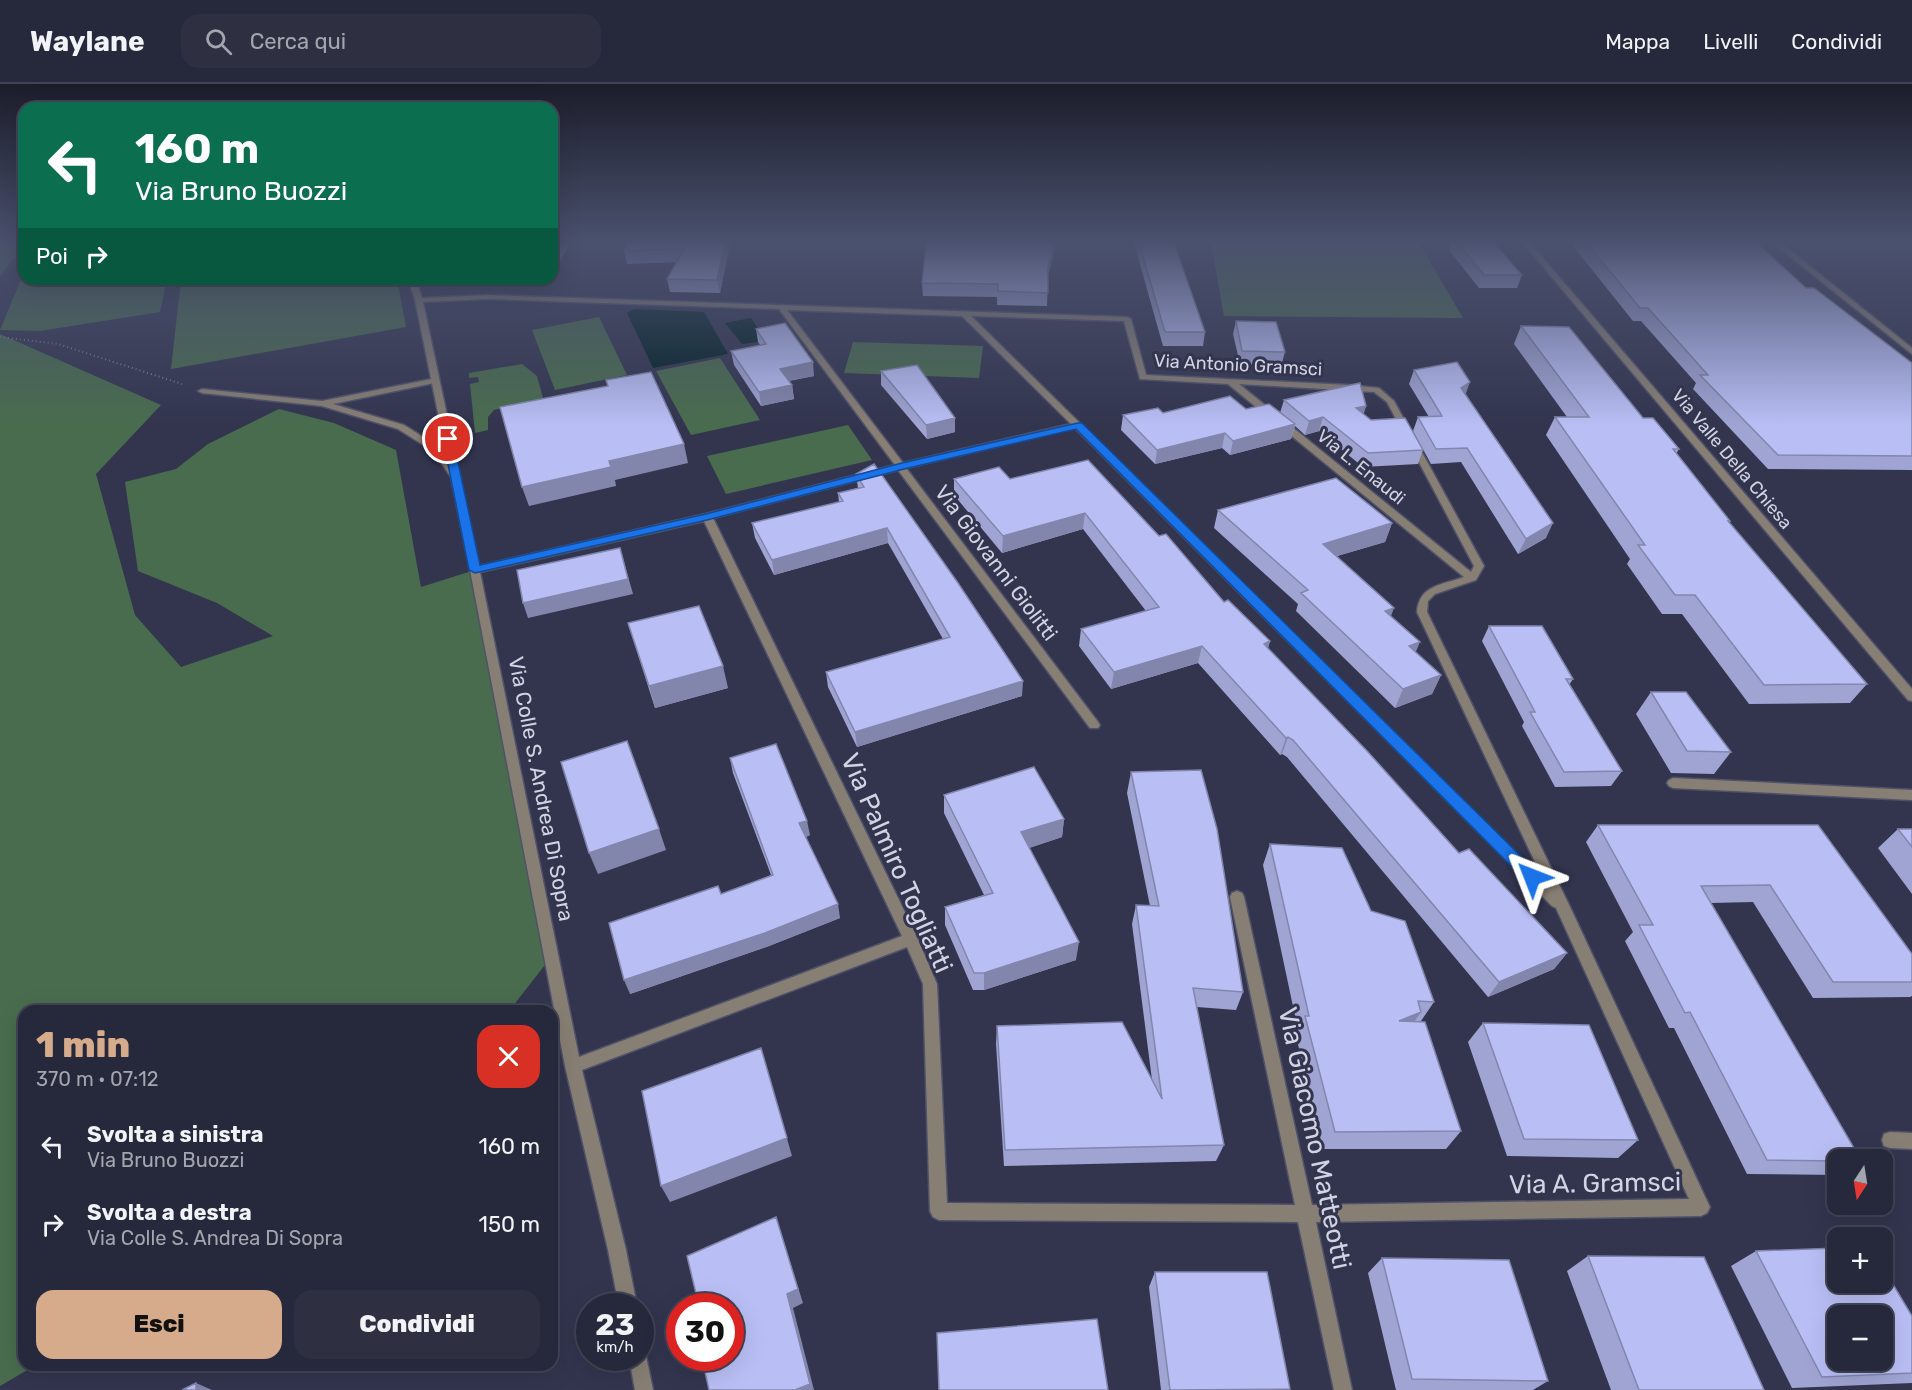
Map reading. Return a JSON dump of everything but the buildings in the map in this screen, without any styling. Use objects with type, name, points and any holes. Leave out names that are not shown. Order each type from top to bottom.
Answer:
[{"type":"street","name":"Via Colle S. Andrea Di Sopra","points":[[420,304],[573,1066],[625,1293]]},
{"type":"street","name":"Via Antonio Gramsci","points":[[692,304],[1127,319],[1143,377],[1362,387],[1376,390],[1386,396],[1479,566],[1472,578]]},
{"type":"street","name":"Via Valle Della Chiesa","points":[[1578,304],[1912,698]]},
{"type":"street","points":[[1852,304],[1912,352]]},
{"type":"street","name":"Via Giovanni Giolitti","points":[[781,307],[1094,726]]},
{"type":"street","points":[[965,314],[1564,909]]},
{"type":"street","points":[[322,404],[436,380]]},
{"type":"street","name":"Via L. Enaudi","points":[[1230,381],[1472,578]]},
{"type":"street","points":[[202,391],[322,404],[401,427],[436,449],[456,478]]},
{"type":"street","points":[[475,570],[707,517],[902,466],[1078,426]]},
{"type":"street","name":"Via Palmiro Togliatti","points":[[707,517],[911,939],[930,984],[939,1211],[1306,1214]]},
{"type":"street","points":[[1472,578],[1431,592],[1423,600],[1422,612],[1564,909]]},
{"type":"street","points":[[1673,783],[1912,795]]},
{"type":"street","name":"Via Giacomo Matteotti","points":[[1237,897],[1343,1390]]},
{"type":"street","name":"Via A. Gramsci","points":[[1306,1214],[1701,1207],[1564,909]]},
{"type":"street","points":[[573,1066],[911,939]]},
{"type":"street","points":[[1890,1140],[1912,1141]]},
{"type":"street","points":[[640,1371],[644,1390]]},
{"type":"path","points":[[0,337],[58,345],[202,391]]},
{"type":"green space","points":[[11,304],[162,304],[160,312],[40,331],[0,330]]},
{"type":"green space","points":[[178,304],[402,304],[406,327],[171,369]]},
{"type":"green space","points":[[1222,304],[1455,304],[1463,318],[1224,316]]},
{"type":"green space","points":[[599,317],[627,375],[555,390],[532,330]]},
{"type":"green space","points":[[0,334],[161,405],[96,474],[135,615],[181,667],[273,636],[217,603],[138,571],[125,482],[176,469],[208,444],[279,409],[334,423],[396,450],[421,587],[475,570],[552,956],[514,1005],[18,1005],[18,1371],[26,1371],[0,1386]]},
{"type":"green space","points":[[853,342],[983,346],[979,378],[844,373]]},
{"type":"green space","points":[[720,358],[760,420],[691,435],[656,371]]},
{"type":"green space","points":[[522,364],[537,376],[543,398],[494,410],[488,417],[488,430],[475,433],[470,384],[479,382],[478,377],[469,378],[469,373]]},
{"type":"green space","points":[[848,425],[872,460],[726,494],[707,456]]},
{"type":"shaded area","points":[[634,309],[704,312],[728,354],[653,368],[627,313]]},
{"type":"shaded area","points":[[751,318],[766,341],[742,344],[725,323]]},
{"type":"route","points":[[448,439],[475,570],[707,517],[902,466],[1078,426],[1532,877]]}]
